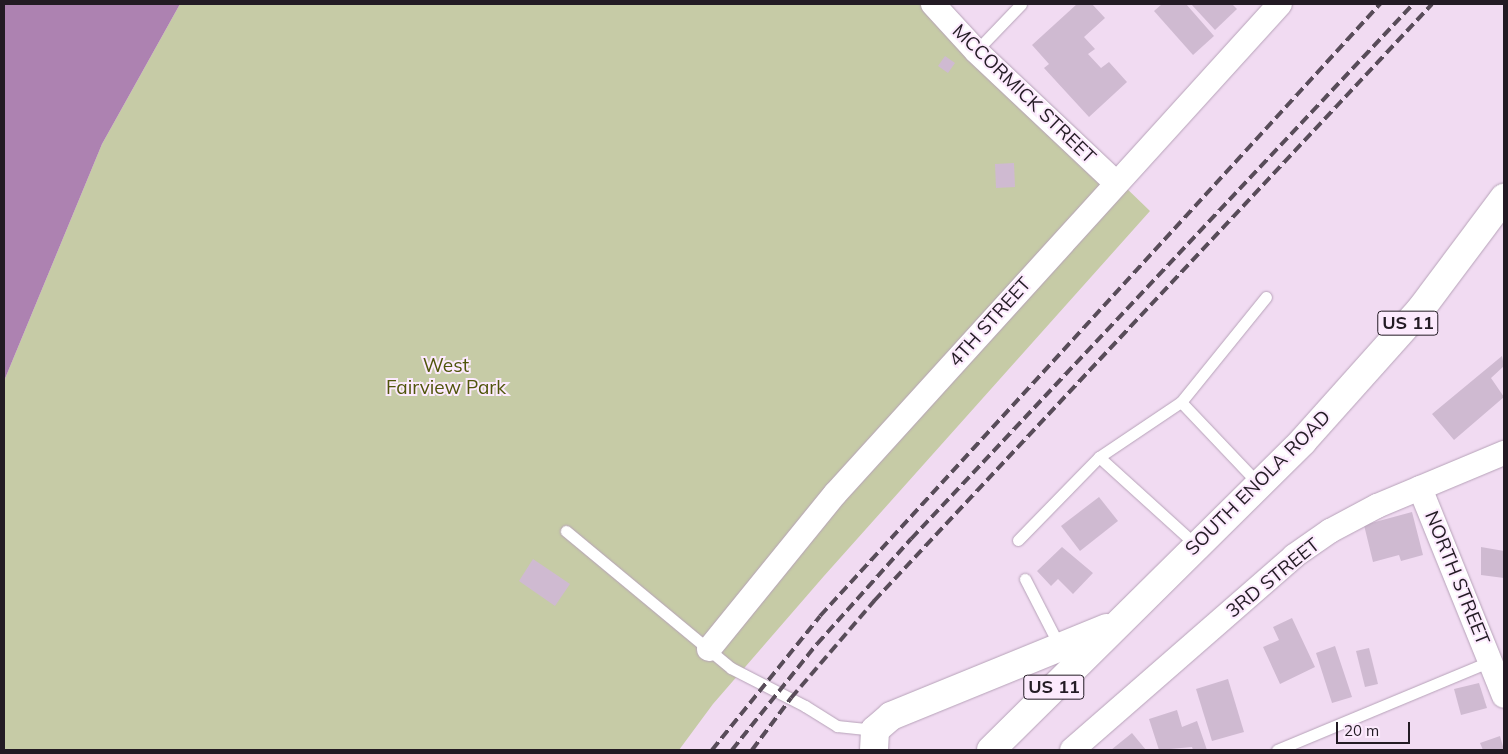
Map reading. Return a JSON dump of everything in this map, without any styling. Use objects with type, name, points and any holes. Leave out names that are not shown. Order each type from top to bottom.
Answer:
[{"type":"main road","name":"SOUTH ENOLA ROAD","points":[[991,750],[1258,483],[1303,441],[1385,351],[1426,302],[1504,198]]},
{"type":"main road","points":[[875,740],[891,716],[1117,624]]},
{"type":"street","name":"MCCORMICK STREET","points":[[932,4],[976,51],[1116,183]]},
{"type":"street","name":"4TH STREET","points":[[710,648],[835,494],[1280,4]]},
{"type":"street","name":"3RD STREET","points":[[1072,750],[1294,556],[1330,531],[1420,488],[1504,453]]},
{"type":"street","name":"NORTH STREET","points":[[1420,488],[1504,696]]},
{"type":"lane","points":[[976,51],[1021,4]]},
{"type":"lane","points":[[1018,540],[1099,458],[1181,402],[1266,297]]},
{"type":"lane","points":[[1181,402],[1258,483]]},
{"type":"lane","points":[[1099,458],[1196,545]]},
{"type":"lane","points":[[566,532],[663,614],[710,648],[731,668],[805,706],[837,726],[875,740]]},
{"type":"lane","points":[[1025,579],[1060,647]]},
{"type":"lane","points":[[1277,750],[1491,661]]},
{"type":"green space","name":"West Fairview Park","points":[[180,4],[936,4],[1150,211],[824,576],[713,704],[679,750],[4,750],[4,381],[102,144]]},
{"type":"shaded area","points":[[4,4],[180,4],[102,144],[4,381]]},
{"type":"building","points":[[1077,4],[1092,4],[1105,18],[1084,37],[1095,49],[1088,54],[1101,68],[1109,62],[1127,82],[1089,117],[1044,68],[1049,64],[1032,45]]},
{"type":"building","points":[[1162,4],[1186,4],[1214,36],[1193,55],[1154,11]]},
{"type":"building","points":[[1191,4],[1232,4],[1237,9],[1215,30]]},
{"type":"building","points":[[945,56],[955,63],[948,73],[938,66]]},
{"type":"building","points":[[1014,163],[1015,187],[996,188],[995,164]]},
{"type":"building","points":[[1502,356],[1504,366],[1491,378],[1504,397],[1454,440],[1432,414]]},
{"type":"building","points":[[1099,497],[1118,521],[1080,551],[1061,526]]},
{"type":"building","points":[[1412,512],[1423,555],[1401,561],[1399,555],[1373,562],[1364,525]]},
{"type":"building","points":[[1062,547],[1093,573],[1073,594],[1058,579],[1051,586],[1037,571]]},
{"type":"building","points":[[1481,547],[1504,551],[1504,578],[1481,575]]},
{"type":"building","points":[[533,559],[570,584],[555,606],[519,581]]},
{"type":"building","points":[[1292,618],[1315,667],[1280,684],[1263,647],[1279,640],[1273,627]]},
{"type":"building","points":[[1335,646],[1352,697],[1332,703],[1316,653]]},
{"type":"building","points":[[1369,648],[1378,684],[1365,687],[1356,651]]},
{"type":"building","points":[[1228,679],[1244,732],[1212,741],[1196,689]]},
{"type":"building","points":[[1479,683],[1487,708],[1461,715],[1454,689]]},
{"type":"building","points":[[1177,710],[1182,727],[1197,721],[1207,750],[1193,750],[1192,747],[1159,750],[1149,719]]},
{"type":"building","points":[[1132,733],[1146,750],[1111,750]]},
{"type":"building","points":[[1500,736],[1504,750],[1483,750],[1480,743]]},
{"type":"railway","points":[[712,750],[820,616],[1380,4]]},
{"type":"railway","points":[[732,750],[817,644],[911,539],[1413,4]]},
{"type":"railway","points":[[752,750],[791,698],[874,601],[1432,4]]}]
